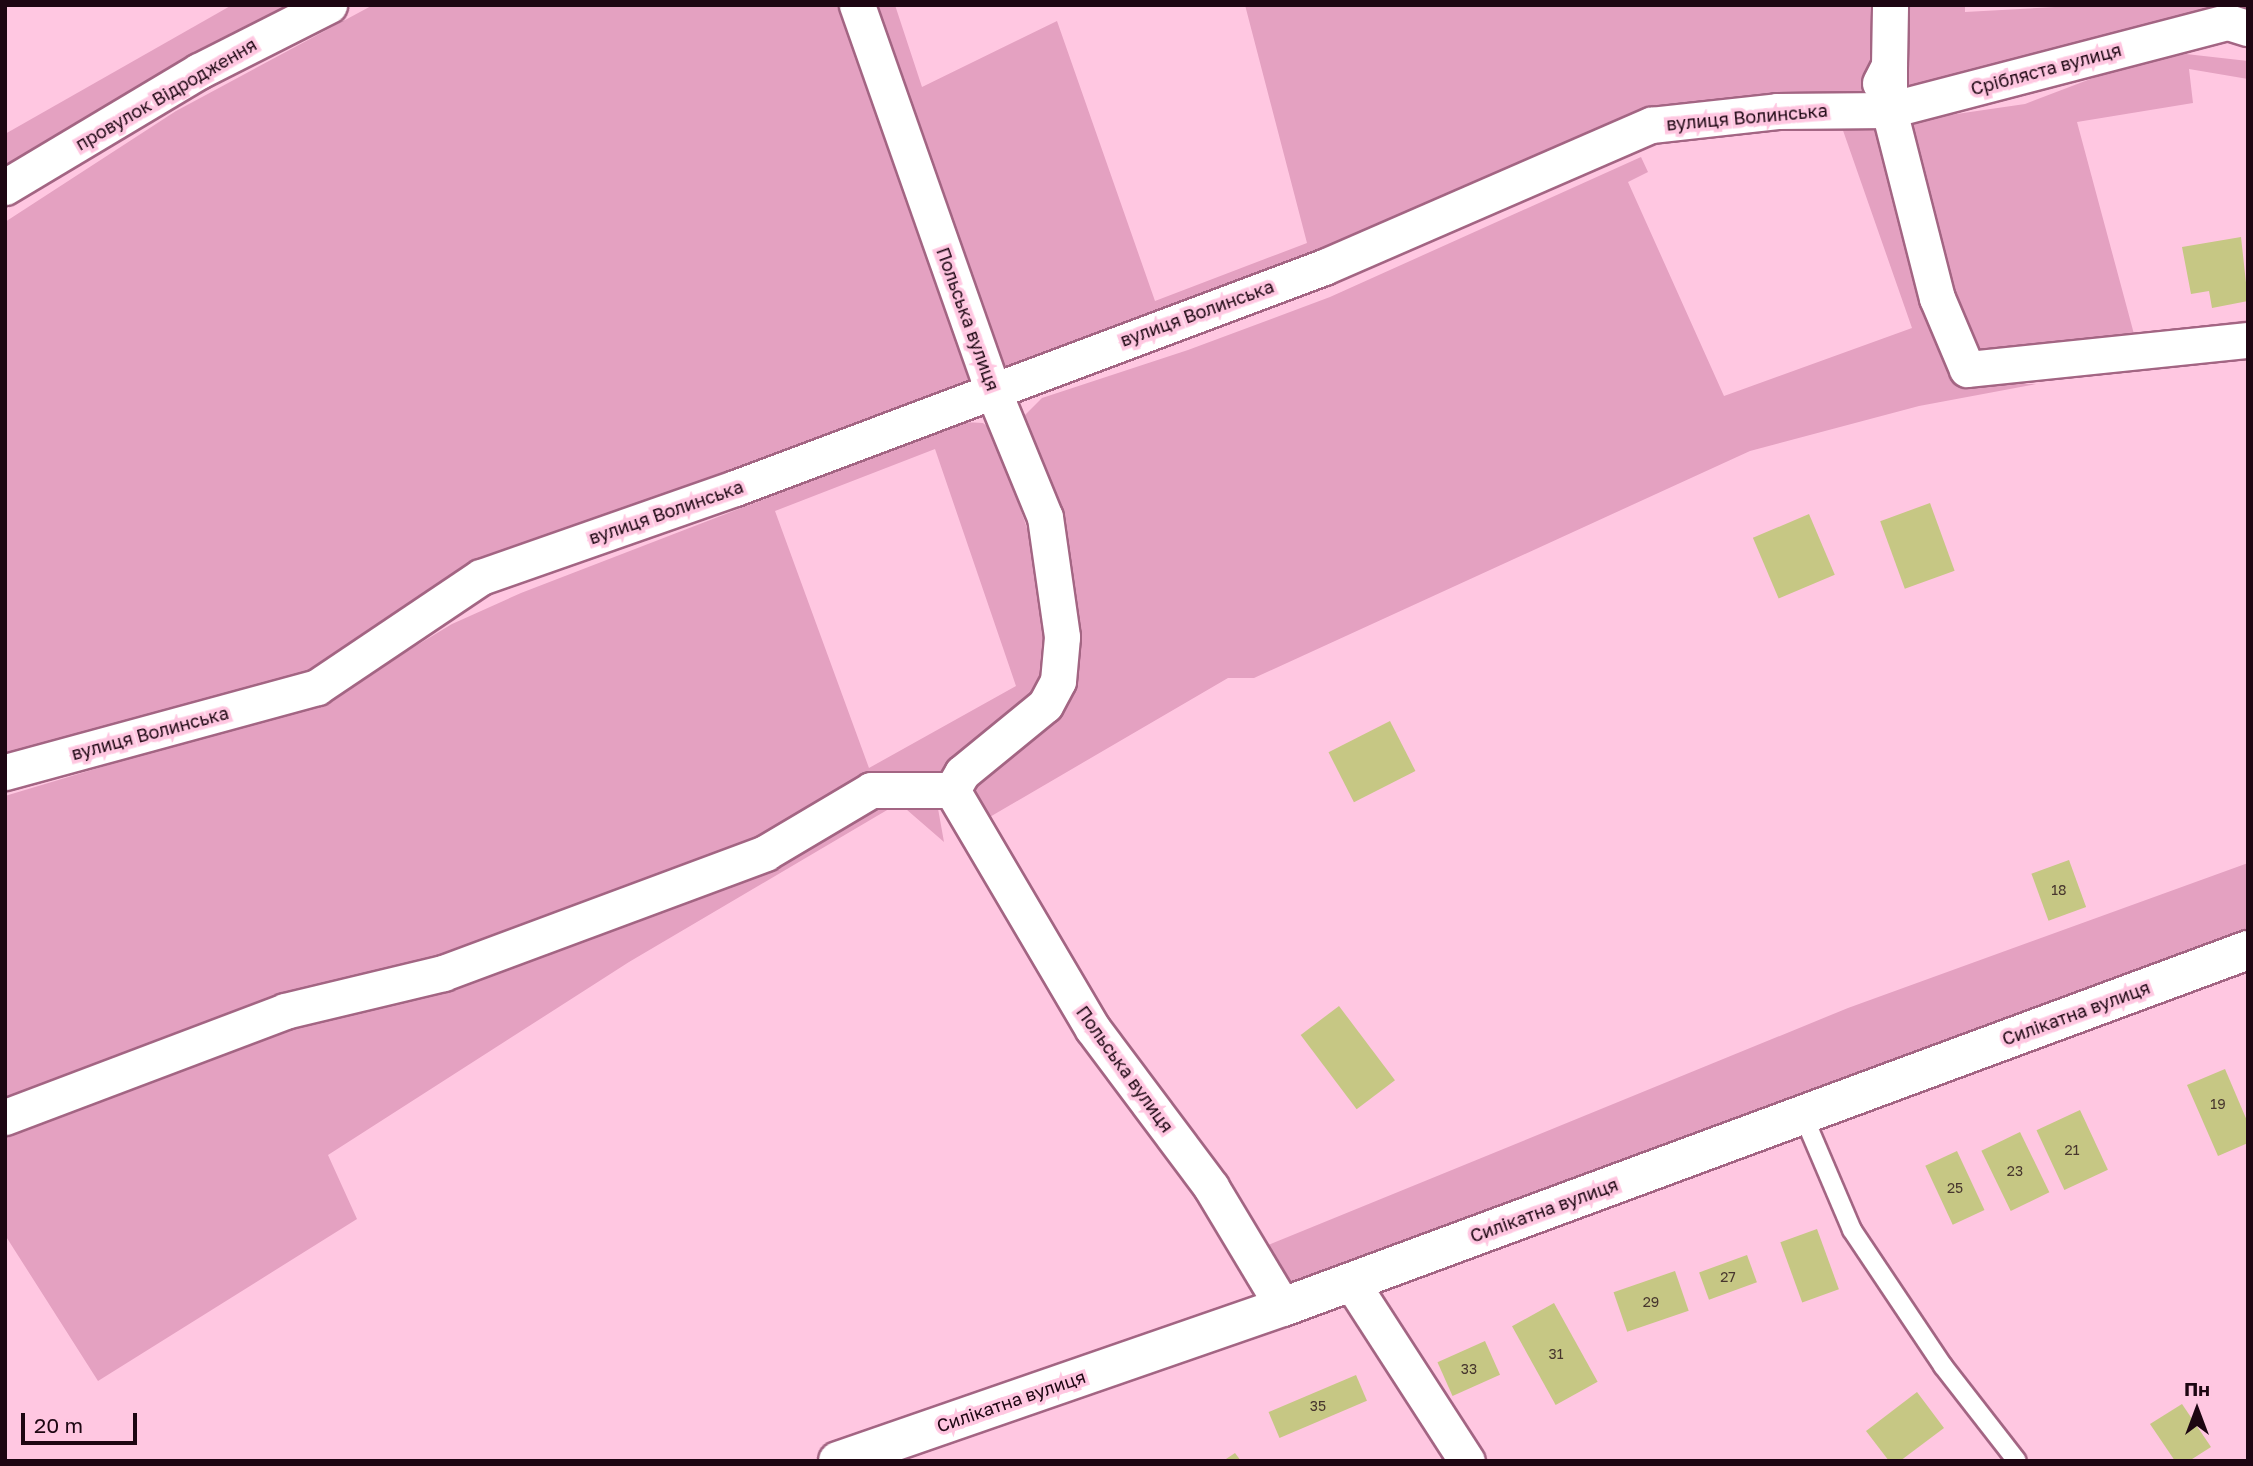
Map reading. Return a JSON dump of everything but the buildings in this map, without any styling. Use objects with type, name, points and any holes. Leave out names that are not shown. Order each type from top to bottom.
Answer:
[{"type":"street","name":"провулок Відродження","points":[[5,187],[199,71],[329,5]]},
{"type":"street","name":"Польська вулиця","points":[[856,5],[992,388],[1045,517],[1062,637],[1058,681],[1045,705],[962,774],[952,789],[1093,1029],[1211,1187],[1283,1307]]},
{"type":"street","points":[[1890,5],[1889,110],[1937,298],[1966,369],[2248,340]]},
{"type":"street","name":"Срібляста вулиця","points":[[1889,110],[2228,22],[2248,28]]},
{"type":"street","points":[[1843,110],[1868,97],[1889,65]]},
{"type":"street","name":"вулиця Волинська","points":[[5,772],[317,687],[481,577],[735,488],[992,388],[1324,267],[1651,125],[1777,111],[1889,110]]},
{"type":"street","points":[[5,1117],[285,1011],[443,973],[765,853],[871,789],[952,789]]},
{"type":"street","name":"Силікатна вулиця","points":[[838,1461],[1283,1307],[2248,950]]},
{"type":"street","points":[[1351,1282],[1467,1461]]},
{"type":"lane","points":[[1803,1115],[1852,1230],[1943,1366],[2017,1461]]},
{"type":"shaded area","points":[[232,5],[340,5],[5,203],[5,134]]},
{"type":"shaded area","points":[[373,5],[848,5],[979,386],[515,580],[447,611],[376,654],[5,779],[5,222],[176,111]]},
{"type":"shaded area","points":[[870,5],[895,5],[922,87],[1057,21],[1155,301],[1307,243],[1245,5],[1878,5],[1873,79],[1863,91],[1844,100],[1738,109],[1002,378]]},
{"type":"shaded area","points":[[1902,5],[1965,5],[1965,12],[2093,5],[2248,5],[2248,43],[2217,38],[1913,94],[1904,79]]},
{"type":"shaded area","points":[[2186,54],[2248,61],[2248,79],[2189,69],[2193,103],[2077,122],[2134,334],[2248,320],[2248,347],[1968,360],[1908,135],[1913,125],[1929,118],[2025,104],[2114,70]]},
{"type":"shaded area","points":[[1839,119],[1872,127],[1883,139],[1971,378],[1992,384],[2036,384],[1919,406],[1750,451],[1254,678],[1228,678],[964,832],[959,791],[1069,684],[1020,432],[1023,417],[1042,398],[1188,350],[1330,297],[1641,157],[1648,172],[1628,182],[1724,396],[1912,328]]},
{"type":"shaded area","points":[[964,422],[983,423],[993,431],[1027,528],[1043,593],[1047,678],[937,803],[944,842],[899,803],[629,962],[328,1155],[357,1219],[98,1381],[5,1235],[5,796],[298,708],[384,665],[452,624],[521,593]],"holes":[[[935,449],[1016,686],[869,768],[775,511]]]},
{"type":"shaded area","points":[[2248,863],[2248,935],[1619,1160],[1290,1286],[1244,1255],[1848,1008]]}]
